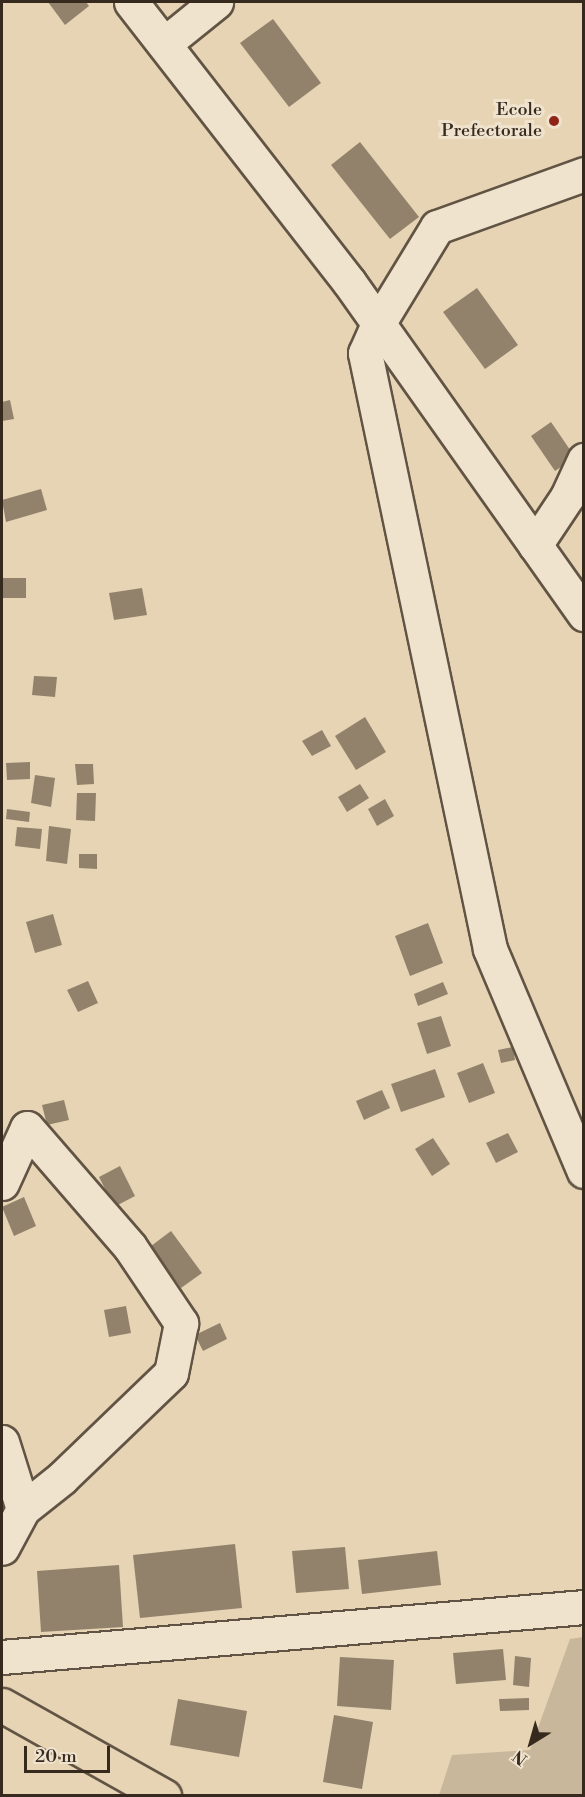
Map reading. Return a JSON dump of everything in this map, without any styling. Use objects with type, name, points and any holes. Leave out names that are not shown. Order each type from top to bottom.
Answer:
[{"type":"main road","points":[[2,1705],[164,1796]]},
{"type":"street","points":[[131,2],[378,324],[584,614]]},
{"type":"street","points":[[164,44],[216,2]]},
{"type":"street","points":[[584,174],[437,227],[378,324],[365,353],[490,949],[584,1171]]},
{"type":"street","points":[[535,545],[567,497],[584,460]]},
{"type":"street","points":[[2,1183],[27,1128],[130,1247],[181,1323],[171,1373],[62,1478],[23,1509],[2,1548]]},
{"type":"street","points":[[2,1442],[23,1509]]},
{"type":"street","points":[[2,1657],[584,1606]]},
{"type":"shaded area","points":[[583,1637],[583,1795],[439,1795],[452,1755],[530,1750],[570,1639]]},
{"type":"building","points":[[48,2],[86,2],[89,6],[65,25]]},
{"type":"building","points":[[273,19],[321,83],[289,107],[240,43]]},
{"type":"building","points":[[360,142],[419,217],[390,239],[331,165]]},
{"type":"building","points":[[477,288],[518,345],[485,369],[443,312]]},
{"type":"building","points":[[10,400],[14,419],[2,421],[2,402]]},
{"type":"building","points":[[551,422],[575,457],[555,471],[531,436]]},
{"type":"building","points":[[41,489],[47,510],[6,522],[2,500]]},
{"type":"building","points":[[2,578],[26,578],[26,598],[2,598]]},
{"type":"building","points":[[142,588],[147,615],[114,620],[109,593]]},
{"type":"building","points":[[34,676],[57,677],[55,697],[32,695]]},
{"type":"building","points":[[365,717],[386,752],[356,770],[335,736]]},
{"type":"building","points":[[322,730],[331,746],[312,756],[302,741]]},
{"type":"building","points":[[30,762],[30,779],[7,780],[6,763]]},
{"type":"building","points":[[75,764],[93,764],[94,784],[77,785]]},
{"type":"building","points":[[35,775],[55,778],[51,807],[31,803]]},
{"type":"building","points":[[360,784],[369,798],[347,812],[338,797]]},
{"type":"building","points":[[77,793],[96,793],[95,821],[76,820]]},
{"type":"building","points":[[385,799],[394,816],[377,826],[368,809]]},
{"type":"building","points":[[7,809],[30,812],[29,822],[6,819]]},
{"type":"building","points":[[49,826],[71,829],[67,864],[46,861]]},
{"type":"building","points":[[17,827],[42,829],[40,849],[15,846]]},
{"type":"building","points":[[79,854],[97,854],[97,869],[79,868]]},
{"type":"building","points":[[53,914],[62,945],[35,953],[26,922]]},
{"type":"building","points":[[428,923],[443,963],[410,976],[395,936]]},
{"type":"building","points":[[88,981],[98,1003],[78,1012],[67,990]]},
{"type":"building","points":[[443,982],[448,994],[418,1006],[414,994]]},
{"type":"building","points":[[441,1016],[451,1046],[427,1054],[417,1023]]},
{"type":"building","points":[[513,1047],[515,1060],[501,1063],[498,1050]]},
{"type":"building","points":[[483,1063],[495,1093],[469,1103],[457,1073]]},
{"type":"building","points":[[435,1069],[445,1097],[401,1112],[391,1084]]},
{"type":"building","points":[[382,1090],[390,1108],[364,1120],[356,1101]]},
{"type":"building","points":[[64,1100],[69,1120],[47,1125],[42,1105]]},
{"type":"building","points":[[508,1133],[518,1152],[496,1163],[486,1143]]},
{"type":"building","points":[[433,1138],[450,1164],[432,1176],[415,1149]]},
{"type":"building","points":[[120,1166],[135,1196],[114,1207],[99,1177]]},
{"type":"building","points":[[24,1197],[36,1226],[14,1236],[2,1207]]},
{"type":"building","points":[[171,1231],[202,1273],[181,1288],[151,1246]]},
{"type":"building","points":[[126,1306],[131,1333],[109,1337],[104,1310]]},
{"type":"building","points":[[220,1323],[227,1339],[203,1351],[195,1335]]},
{"type":"building","points":[[235,1544],[242,1608],[140,1618],[133,1555]]},
{"type":"building","points":[[345,1547],[349,1589],[296,1593],[292,1551]]},
{"type":"building","points":[[437,1551],[441,1585],[362,1594],[358,1560]]},
{"type":"building","points":[[119,1565],[123,1627],[41,1632],[37,1571]]},
{"type":"building","points":[[503,1649],[506,1680],[456,1684],[453,1653]]},
{"type":"building","points":[[515,1656],[531,1658],[529,1687],[513,1685]]},
{"type":"building","points":[[340,1657],[394,1660],[391,1710],[337,1706]]},
{"type":"building","points":[[529,1698],[529,1710],[500,1711],[499,1699]]},
{"type":"building","points":[[178,1699],[247,1711],[239,1757],[170,1745]]},
{"type":"building","points":[[334,1715],[373,1722],[362,1789],[323,1782]]},
{"type":"place","name":"Ecole Prefectorale","points":[[554,121]]}]
